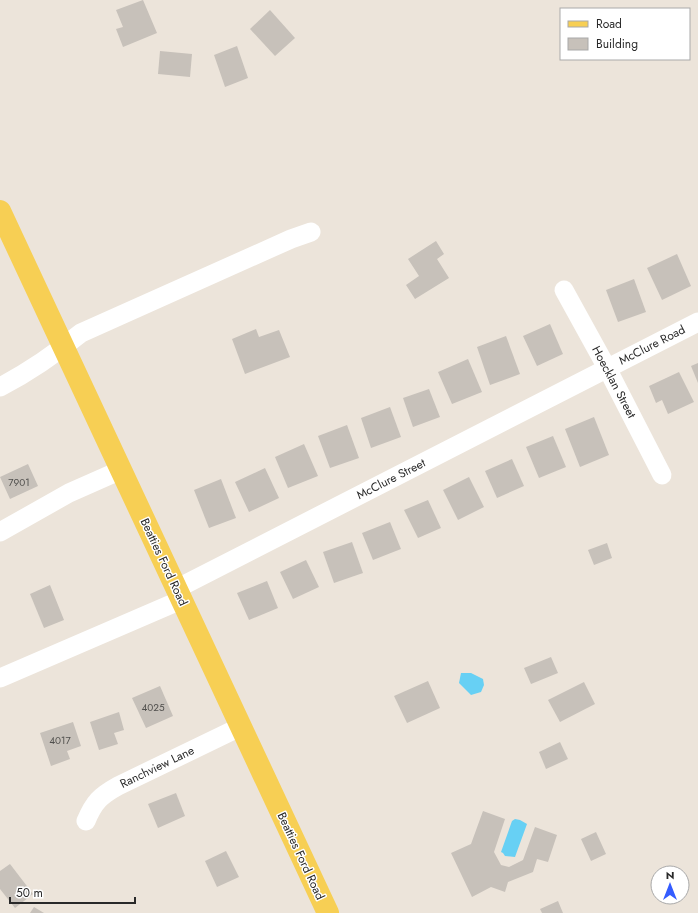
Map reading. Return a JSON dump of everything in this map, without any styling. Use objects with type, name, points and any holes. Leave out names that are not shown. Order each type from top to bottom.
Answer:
[{"type":"main road","name":"Beatties Ford Road","points":[[0,211],[328,913]]},
{"type":"street","points":[[0,387],[22,375],[64,347],[80,333],[291,239],[311,232]]},
{"type":"street","name":"Hoecklan Street","points":[[564,290],[607,368],[662,475]]},
{"type":"street","name":"McClure Road","points":[[607,368],[698,322]]},
{"type":"street","name":"McClure Street","points":[[0,678],[179,595],[607,368]]},
{"type":"street","points":[[0,532],[69,493],[121,470]]},
{"type":"street","name":"Ranchview Lane","points":[[86,821],[92,807],[104,794],[240,727]]},
{"type":"water","points":[[461,673],[471,673],[483,679],[484,685],[481,692],[471,695],[459,683]]},
{"type":"water","points":[[515,819],[527,824],[515,857],[505,856],[501,852],[512,821]]},
{"type":"building","points":[[143,0],[157,33],[123,47],[116,29],[123,27],[116,10]]},
{"type":"building","points":[[270,10],[295,38],[275,56],[250,29]]},
{"type":"building","points":[[237,46],[248,78],[225,87],[214,55]]},
{"type":"building","points":[[160,51],[192,54],[190,77],[158,74]]},
{"type":"building","points":[[436,241],[444,254],[437,259],[449,278],[415,299],[406,285],[419,276],[408,259]]},
{"type":"building","points":[[677,254],[691,286],[662,300],[647,268]]},
{"type":"building","points":[[634,279],[646,312],[618,322],[606,290]]},
{"type":"building","points":[[550,324],[563,354],[537,366],[523,336]]},
{"type":"building","points":[[256,329],[259,337],[279,330],[290,357],[245,374],[232,339]]},
{"type":"building","points":[[506,336],[520,374],[490,385],[477,347]]},
{"type":"building","points":[[468,359],[482,392],[452,404],[438,372]]},
{"type":"building","points":[[698,363],[698,383],[691,366]]},
{"type":"building","points":[[679,372],[694,402],[668,414],[662,400],[656,403],[649,386]]},
{"type":"building","points":[[429,389],[440,417],[413,427],[403,398]]},
{"type":"building","points":[[390,407],[401,437],[371,448],[361,418]]},
{"type":"building","points":[[594,417],[609,455],[580,467],[565,429]]},
{"type":"building","points":[[347,425],[359,458],[330,468],[318,436]]},
{"type":"building","points":[[553,436],[566,467],[539,478],[526,447]]},
{"type":"building","points":[[304,444],[318,476],[288,488],[275,457]]},
{"type":"building","points":[[512,459],[524,486],[497,498],[485,471]]},
{"type":"building","points":[[28,464],[38,486],[10,499],[0,477]]},
{"type":"building","points":[[265,468],[279,498],[249,512],[235,482]]},
{"type":"building","points":[[469,477],[484,507],[458,520],[443,490]]},
{"type":"building","points":[[221,479],[236,518],[209,528],[194,490]]},
{"type":"building","points":[[428,500],[441,528],[418,538],[404,510]]},
{"type":"building","points":[[390,522],[401,549],[373,560],[362,533]]},
{"type":"building","points":[[352,542],[363,573],[334,583],[323,552]]},
{"type":"building","points":[[607,543],[612,558],[594,565],[588,550]]},
{"type":"building","points":[[306,560],[319,587],[293,599],[280,572]]},
{"type":"building","points":[[267,581],[278,608],[249,620],[237,593]]},
{"type":"building","points":[[50,585],[64,620],[44,628],[30,594]]},
{"type":"building","points":[[551,657],[558,673],[531,684],[524,668]]},
{"type":"building","points":[[428,681],[440,708],[407,723],[394,696]]},
{"type":"building","points":[[584,682],[595,704],[560,722],[548,700]]},
{"type":"building","points":[[160,686],[173,716],[146,728],[132,698]]},
{"type":"building","points":[[119,712],[124,730],[114,733],[118,744],[99,750],[90,722]]},
{"type":"building","points":[[73,722],[81,746],[67,751],[70,759],[51,766],[40,733]]},
{"type":"building","points":[[560,742],[568,759],[546,769],[539,752]]},
{"type":"building","points":[[176,793],[185,816],[158,828],[148,804]]},
{"type":"building","points":[[483,811],[505,819],[494,852],[501,865],[509,867],[523,860],[535,827],[557,835],[548,862],[537,859],[533,872],[508,882],[505,892],[491,887],[472,897],[451,853],[471,844]]},
{"type":"building","points":[[596,832],[606,854],[591,861],[581,839]]},
{"type":"building","points":[[226,851],[239,877],[217,887],[205,861]]},
{"type":"building","points":[[10,864],[33,894],[15,908],[0,889],[0,871]]},
{"type":"building","points":[[558,901],[563,913],[542,913],[540,909]]},
{"type":"building","points":[[34,907],[44,913],[30,913]]}]
